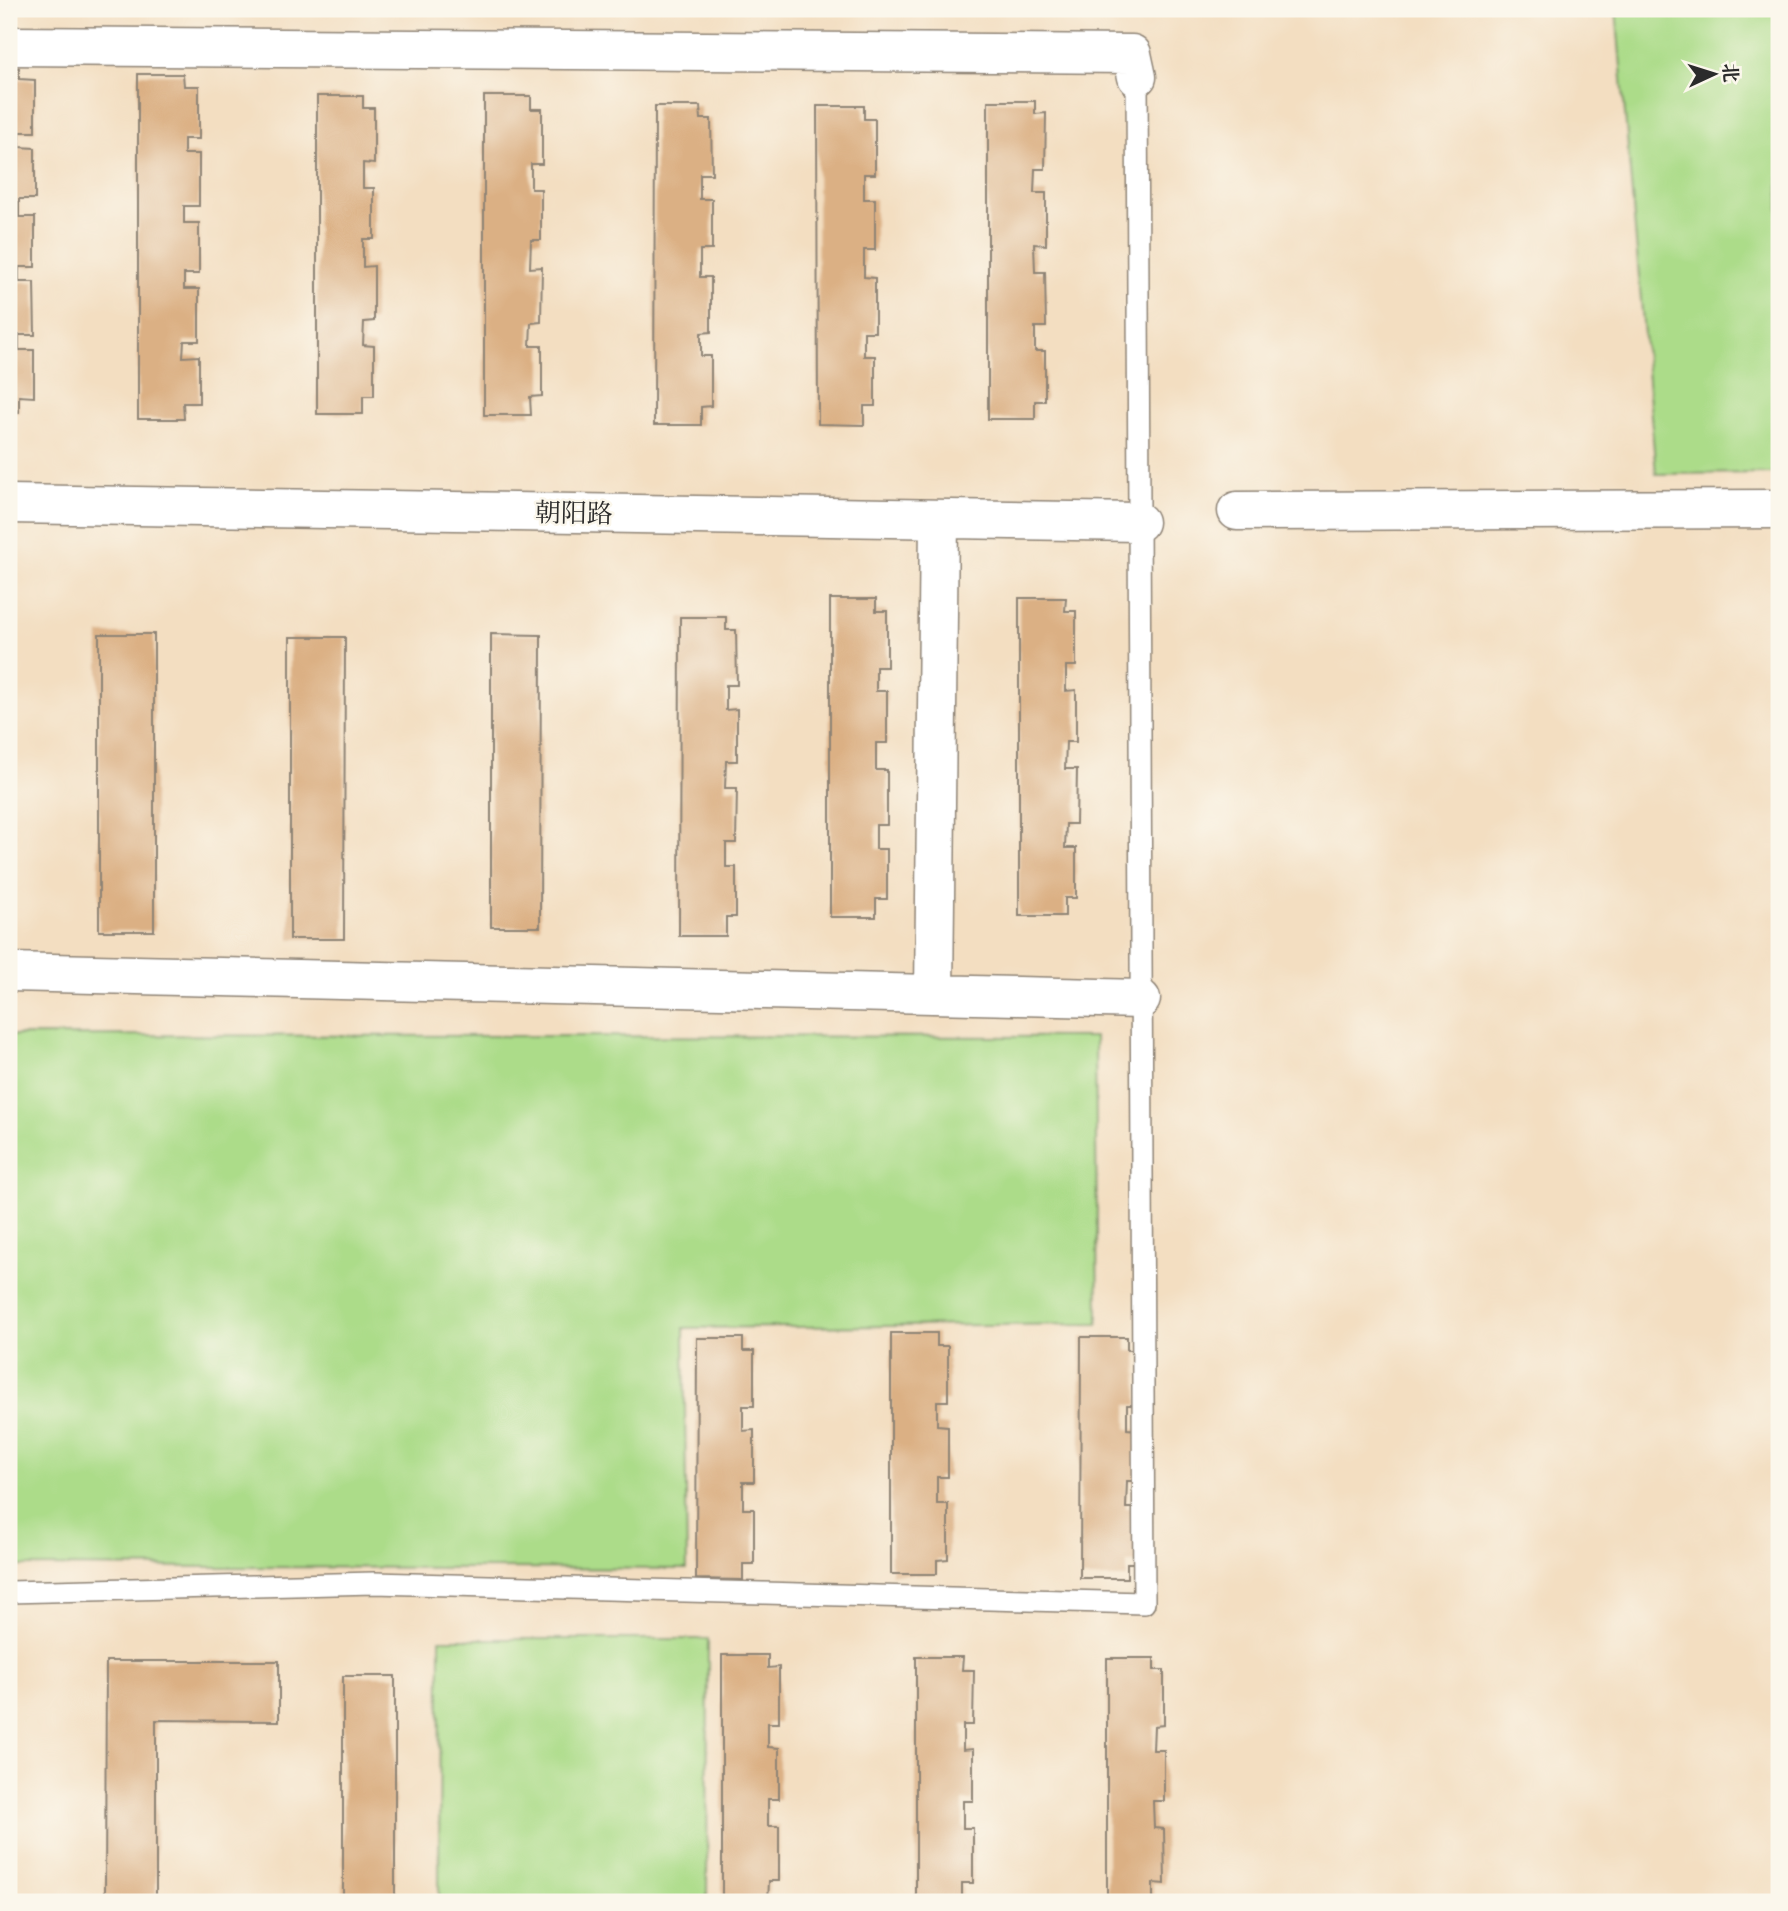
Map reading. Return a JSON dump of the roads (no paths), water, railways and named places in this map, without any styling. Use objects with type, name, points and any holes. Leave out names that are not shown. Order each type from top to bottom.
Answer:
[{"type":"street","points":[[9,46],[1132,54],[1137,77]]},
{"type":"street","name":"朝阳路","points":[[9,504],[1139,522]]},
{"type":"street","points":[[1237,511],[1779,509]]},
{"type":"street","points":[[934,994],[939,519]]},
{"type":"street","points":[[9,972],[1141,999]]},
{"type":"lane","points":[[9,1592],[374,1583],[1144,1603],[1137,77]]}]
